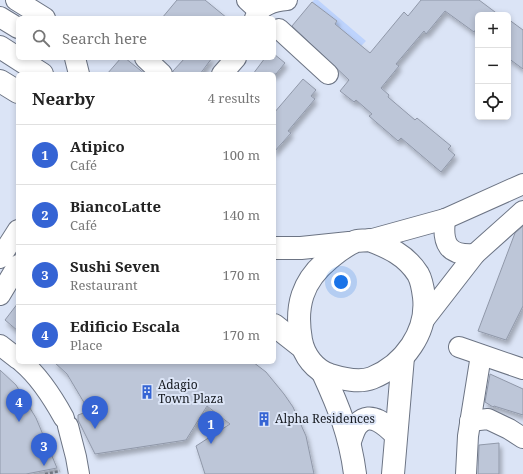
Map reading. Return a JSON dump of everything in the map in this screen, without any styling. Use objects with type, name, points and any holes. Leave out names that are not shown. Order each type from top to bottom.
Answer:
[{"type":"main road","points":[[0,47],[16,57]]},
{"type":"main road","points":[[20,60],[39,72]]},
{"type":"main road","points":[[0,81],[16,91]]},
{"type":"main road","points":[[276,248],[301,248],[362,241],[387,246],[411,264],[418,275],[422,286],[424,304],[423,322],[412,346],[403,357],[388,369],[371,378],[354,380],[323,373],[312,364],[302,347],[298,326],[299,306],[303,290],[318,267],[336,252],[362,241]]},
{"type":"main road","points":[[276,327],[302,347]]},
{"type":"main road","points":[[393,474],[403,357]]},
{"type":"main road","points":[[323,373],[342,415],[350,441],[355,474]]},
{"type":"main road","points":[[350,441],[358,424],[365,419],[380,421],[396,434]]},
{"type":"street","points":[[16,0],[42,16]]},
{"type":"street","points":[[253,10],[278,0],[287,0],[284,18],[276,30],[328,74]]},
{"type":"street","points":[[0,17],[16,27]]},
{"type":"street","points":[[76,60],[78,72]]},
{"type":"street","points":[[147,60],[160,72]]},
{"type":"street","points":[[224,72],[234,60]]},
{"type":"street","points":[[362,241],[445,219],[523,184]]},
{"type":"street","points":[[423,322],[475,254],[523,211]]},
{"type":"street","points":[[445,219],[444,234],[452,250],[462,255],[475,254]]},
{"type":"street","points":[[0,258],[16,233]]},
{"type":"street","points":[[0,294],[16,269]]},
{"type":"street","points":[[0,345],[16,357]]},
{"type":"street","points":[[459,347],[523,369]]},
{"type":"street","points":[[466,474],[470,421],[481,354]]},
{"type":"street","points":[[24,364],[45,387],[66,422],[76,457],[69,472]]},
{"type":"street","points":[[470,421],[488,419],[509,429],[523,438]]},
{"type":"path","points":[[45,474],[69,472]]},
{"type":"shaded area","points":[[314,0],[318,0],[366,41],[361,46],[335,24],[337,21],[312,2]]},
{"type":"building","points":[[177,0],[205,0],[225,16],[164,16]]},
{"type":"building","points":[[421,0],[479,0],[495,12],[475,12],[474,32],[445,11],[426,34],[424,31],[396,64],[399,66],[381,88],[389,95],[388,97],[415,120],[417,118],[451,146],[448,149],[455,155],[441,172],[401,138],[398,141],[369,116],[372,114],[356,100],[354,102],[340,91],[349,80],[292,26],[312,2],[337,21],[335,24],[370,53],[404,12],[408,16]]},
{"type":"building","points":[[511,21],[523,30],[523,69],[511,60]]},
{"type":"building","points":[[276,56],[285,63],[276,74],[276,72],[254,72],[264,60],[276,60]]},
{"type":"building","points":[[119,60],[128,60],[142,72],[109,72]]},
{"type":"building","points":[[183,60],[210,60],[202,72],[173,71]]},
{"type":"building","points":[[303,79],[316,90],[311,96],[315,99],[288,131],[291,133],[276,150],[276,111]]},
{"type":"building","points":[[523,226],[523,306],[506,340],[478,331],[515,233]]},
{"type":"building","points":[[16,306],[16,329],[5,320]]},
{"type":"building","points":[[56,364],[256,364],[266,372],[293,407],[306,436],[314,474],[205,474],[196,446],[230,424],[207,406],[186,440],[95,454],[78,420],[78,415],[89,411],[67,374]]},
{"type":"building","points":[[0,370],[16,385],[36,418],[57,468],[26,474],[0,474]]},
{"type":"building","points":[[490,374],[523,389],[523,415],[494,406],[493,407],[485,402]]},
{"type":"building","points":[[499,443],[499,474],[478,474],[479,445]]},
{"type":"place","name":"Adagio Town Plaza","points":[[147,392]]},
{"type":"place","name":"Alpha Residences","points":[[264,419]]},
{"type":"place","name":"Edificio Escala","points":[[19,422]]},
{"type":"place","name":"BiancoLatte","points":[[95,429]]},
{"type":"place","name":"Atipico","points":[[211,444]]},
{"type":"place","name":"Sushi Seven","points":[[44,466]]}]
